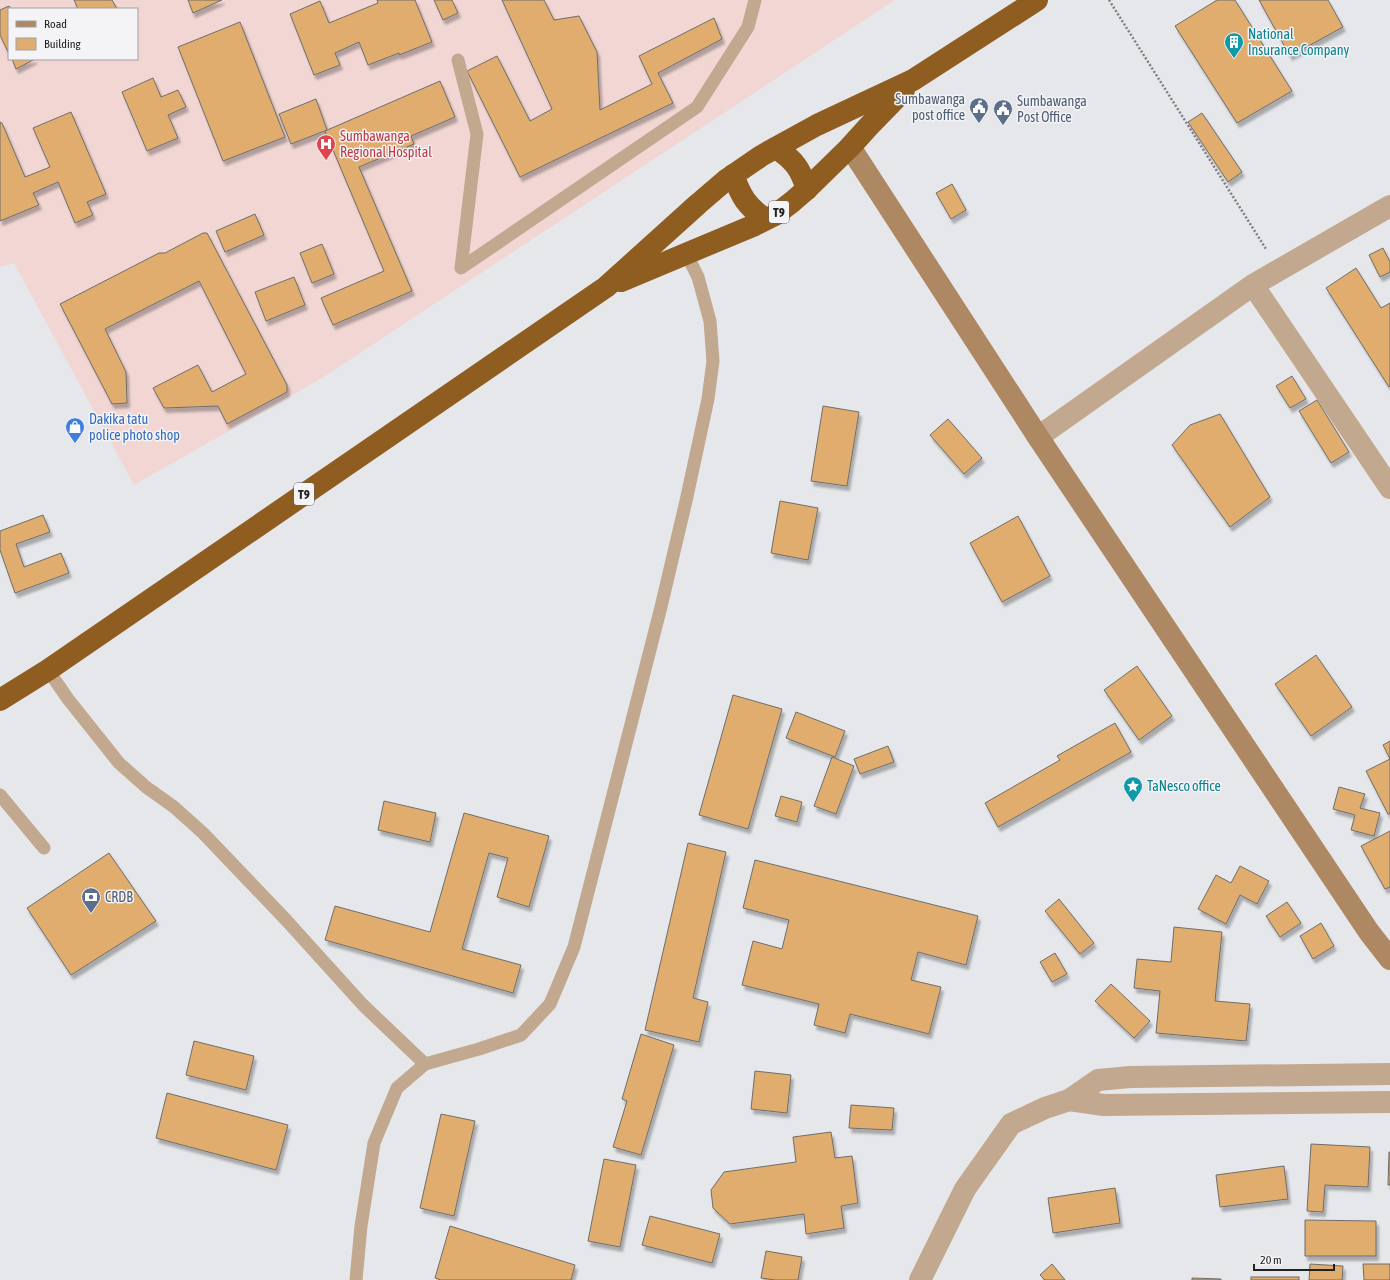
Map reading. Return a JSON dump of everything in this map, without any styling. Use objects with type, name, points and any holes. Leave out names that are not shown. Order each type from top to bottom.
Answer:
[{"type":"highway","name":"T9","points":[[0,700],[48,670],[606,287],[698,204],[734,175],[761,156],[838,115],[913,80],[1035,1]]},
{"type":"highway","name":"T9","points":[[606,287],[755,225],[781,211],[807,189],[850,147],[913,80]]},
{"type":"highway","points":[[776,148],[796,164],[807,189]]},
{"type":"highway","points":[[734,175],[743,199],[755,212],[765,219]]},
{"type":"street","points":[[850,147],[1038,438],[1369,932],[1390,959]]},
{"type":"street","points":[[1038,438],[1253,285],[1390,206]]},
{"type":"street","points":[[1253,285],[1390,488]]},
{"type":"street","points":[[920,1280],[965,1189],[1011,1124],[1045,1108],[1069,1100],[1098,1080],[1130,1077],[1390,1074]]},
{"type":"street","points":[[1069,1100],[1104,1105],[1390,1102]]},
{"type":"lane","points":[[458,60],[476,134],[461,268],[697,107],[748,27],[755,0]]},
{"type":"lane","points":[[356,1280],[361,1226],[374,1143],[398,1088],[425,1064],[479,1049],[521,1035],[550,1004],[574,947],[661,607],[708,399],[713,361],[710,321],[698,277],[686,254]]},
{"type":"lane","points":[[48,670],[68,699],[119,763],[146,788],[174,807],[203,833],[287,921],[363,1005],[425,1064]]},
{"type":"lane","points":[[0,795],[44,848]]},
{"type":"path","points":[[1109,0],[1279,270]]},
{"type":"shaded area","name":"Sumbawanga Regional Hospital","points":[[0,0],[895,0],[322,378],[134,485],[14,263],[0,267]]},
{"type":"building","points":[[74,0],[112,0],[116,8],[78,8]]},
{"type":"building","points":[[188,0],[222,0],[193,13]]},
{"type":"building","points":[[377,0],[415,0],[432,42],[368,65],[359,42],[335,53],[340,65],[314,75],[290,14],[320,1],[329,23],[378,3]]},
{"type":"building","points":[[434,0],[452,0],[458,13],[443,20]]},
{"type":"building","points":[[502,0],[544,0],[554,20],[579,16],[597,52],[600,110],[652,84],[639,56],[714,18],[722,39],[658,73],[673,103],[520,177],[467,71],[497,56],[530,121],[552,109]]},
{"type":"building","name":"National Insurance Company","points":[[1217,0],[1235,0],[1292,91],[1237,123],[1175,26]]},
{"type":"building","points":[[1259,0],[1328,0],[1343,27],[1290,56]]},
{"type":"building","points":[[9,6],[10,8],[8,8],[8,52],[0,35],[0,10]]},
{"type":"building","points":[[240,22],[285,137],[223,161],[178,47]]},
{"type":"building","points":[[12,60],[33,60],[16,69]]},
{"type":"building","points":[[153,78],[161,97],[178,90],[186,107],[168,115],[178,138],[147,151],[122,92]]},
{"type":"building","points":[[440,81],[455,117],[411,136],[414,144],[359,167],[412,291],[333,325],[321,298],[384,271],[325,131]]},
{"type":"building","points":[[316,99],[327,130],[291,144],[279,114]]},
{"type":"building","points":[[71,112],[106,194],[87,202],[93,215],[75,223],[58,182],[33,193],[39,205],[0,221],[0,122],[2,123],[25,177],[50,167],[33,128]]},
{"type":"building","points":[[1202,113],[1242,172],[1228,182],[1188,122]]},
{"type":"building","points":[[952,184],[966,210],[951,219],[936,193]]},
{"type":"building","points":[[255,214],[264,235],[225,252],[216,231]]},
{"type":"building","points":[[203,233],[207,233],[287,385],[287,392],[227,424],[218,406],[164,408],[153,388],[198,365],[212,392],[246,374],[199,281],[105,329],[126,372],[127,403],[112,404],[60,304],[159,253],[165,253]]},
{"type":"building","points":[[322,244],[334,274],[312,283],[300,253]]},
{"type":"building","points":[[1383,248],[1390,262],[1390,272],[1380,277],[1369,255]]},
{"type":"building","points":[[1356,268],[1381,308],[1390,303],[1389,387],[1326,288]]},
{"type":"building","points":[[294,277],[305,305],[266,321],[255,292]]},
{"type":"building","points":[[1292,376],[1306,399],[1290,408],[1276,386]]},
{"type":"building","points":[[1317,400],[1349,452],[1331,463],[1299,411]]},
{"type":"building","points":[[823,406],[859,412],[847,486],[811,481]]},
{"type":"building","points":[[1220,414],[1270,497],[1230,527],[1172,445],[1190,425]]},
{"type":"building","points":[[948,419],[982,458],[964,474],[930,435]]},
{"type":"building","points":[[780,501],[818,508],[808,560],[771,553]]},
{"type":"building","points":[[43,515],[50,532],[16,544],[24,567],[61,553],[69,573],[15,593],[0,550],[0,531]]},
{"type":"building","points":[[1018,516],[1050,576],[1002,602],[970,543]]},
{"type":"building","points":[[1316,655],[1352,707],[1311,736],[1275,684]]},
{"type":"building","points":[[1137,666],[1172,716],[1139,740],[1104,690]]},
{"type":"building","points":[[733,695],[782,709],[748,829],[699,815]]},
{"type":"building","points":[[796,712],[845,731],[835,757],[786,738]]},
{"type":"building","points":[[1115,723],[1131,752],[998,827],[985,803],[1060,760],[1057,756]]},
{"type":"building","points":[[1390,741],[1390,759],[1383,745]]},
{"type":"building","points":[[888,746],[894,762],[860,774],[854,759]]},
{"type":"building","points":[[832,757],[854,766],[836,814],[814,806]]},
{"type":"building","points":[[1390,759],[1390,814],[1388,814],[1366,771]]},
{"type":"building","points":[[1339,787],[1365,794],[1360,808],[1380,813],[1374,836],[1351,830],[1355,815],[1333,809]]},
{"type":"building","points":[[781,796],[802,802],[797,822],[775,816]]},
{"type":"building","points":[[384,801],[436,813],[430,842],[378,830]]},
{"type":"building","points":[[464,813],[549,836],[529,907],[497,897],[508,858],[489,853],[462,949],[521,965],[513,993],[325,940],[335,906],[430,932]]},
{"type":"building","points":[[1390,831],[1390,887],[1385,889],[1361,846]]},
{"type":"building","points":[[688,843],[726,852],[693,998],[708,1002],[699,1042],[645,1030]]},
{"type":"building","name":"CRDB","points":[[109,853],[156,921],[71,975],[27,908]]},
{"type":"building","points":[[755,860],[978,916],[966,965],[918,952],[911,980],[941,987],[929,1034],[850,1014],[845,1033],[814,1025],[819,1004],[742,985],[753,941],[782,949],[789,920],[743,908]]},
{"type":"building","points":[[1240,866],[1269,881],[1257,904],[1240,895],[1226,924],[1198,909],[1216,875],[1231,883]]},
{"type":"building","points":[[1059,899],[1094,943],[1080,954],[1045,911]]},
{"type":"building","points":[[1287,902],[1301,923],[1280,937],[1266,916]]},
{"type":"building","points":[[1321,923],[1334,946],[1313,959],[1300,936]]},
{"type":"building","points":[[1174,927],[1222,932],[1215,1001],[1250,1004],[1246,1041],[1156,1033],[1160,991],[1134,988],[1137,959],[1171,962]]},
{"type":"building","points":[[1055,953],[1067,974],[1052,982],[1040,962]]},
{"type":"building","points":[[1111,984],[1150,1021],[1134,1038],[1095,1001]]},
{"type":"building","points":[[641,1034],[674,1045],[641,1155],[613,1147],[627,1101],[622,1099]]},
{"type":"building","points":[[194,1041],[254,1056],[246,1090],[186,1075]]},
{"type":"building","points":[[755,1071],[791,1075],[787,1113],[751,1109]]},
{"type":"building","points":[[167,1093],[288,1125],[276,1170],[156,1138]]},
{"type":"building","points":[[851,1105],[894,1108],[892,1130],[849,1128]]},
{"type":"building","points":[[441,1114],[475,1121],[454,1216],[420,1208]]},
{"type":"building","points":[[831,1132],[835,1158],[852,1156],[858,1203],[841,1206],[844,1228],[806,1234],[804,1214],[730,1224],[713,1208],[711,1190],[724,1172],[796,1162],[793,1137]]},
{"type":"building","points":[[1311,1144],[1370,1147],[1368,1187],[1325,1185],[1323,1212],[1307,1211]]},
{"type":"building","points":[[1389,1152],[1390,1185],[1388,1185]]},
{"type":"building","points":[[604,1159],[636,1165],[620,1247],[588,1241]]},
{"type":"building","points":[[1284,1166],[1288,1199],[1220,1207],[1216,1175]]},
{"type":"building","points":[[1115,1188],[1120,1223],[1053,1233],[1048,1198]]},
{"type":"building","points":[[650,1216],[720,1234],[712,1263],[642,1245]]},
{"type":"building","points":[[1305,1220],[1376,1221],[1376,1256],[1305,1256]]},
{"type":"building","points":[[450,1226],[575,1265],[571,1280],[441,1280],[435,1278]]},
{"type":"building","points":[[766,1251],[802,1257],[798,1280],[775,1280],[761,1278]]},
{"type":"building","points":[[1052,1264],[1065,1280],[1045,1280],[1040,1275]]},
{"type":"building","points":[[1310,1264],[1343,1266],[1342,1280],[1309,1280]]},
{"type":"building","points":[[1363,1264],[1390,1264],[1390,1280],[1364,1280]]},
{"type":"building","points":[[1251,1277],[1299,1277],[1299,1280],[1251,1280]]},
{"type":"building","points":[[1192,1278],[1221,1279],[1221,1280],[1192,1280]]},
{"type":"place","name":"National Insurance Company","points":[[1234,59]]},
{"type":"place","name":"Sumbawanga post office","points":[[979,124]]},
{"type":"place","name":"Sumbawanga Post Office","points":[[1003,126]]},
{"type":"place","name":"Sumbawanga Regional Hospital","points":[[326,161]]},
{"type":"place","name":"Dakika tatu police photo shop","points":[[75,444]]},
{"type":"place","name":"TaNesco office","points":[[1133,803]]},
{"type":"place","name":"CRDB","points":[[91,914]]}]
